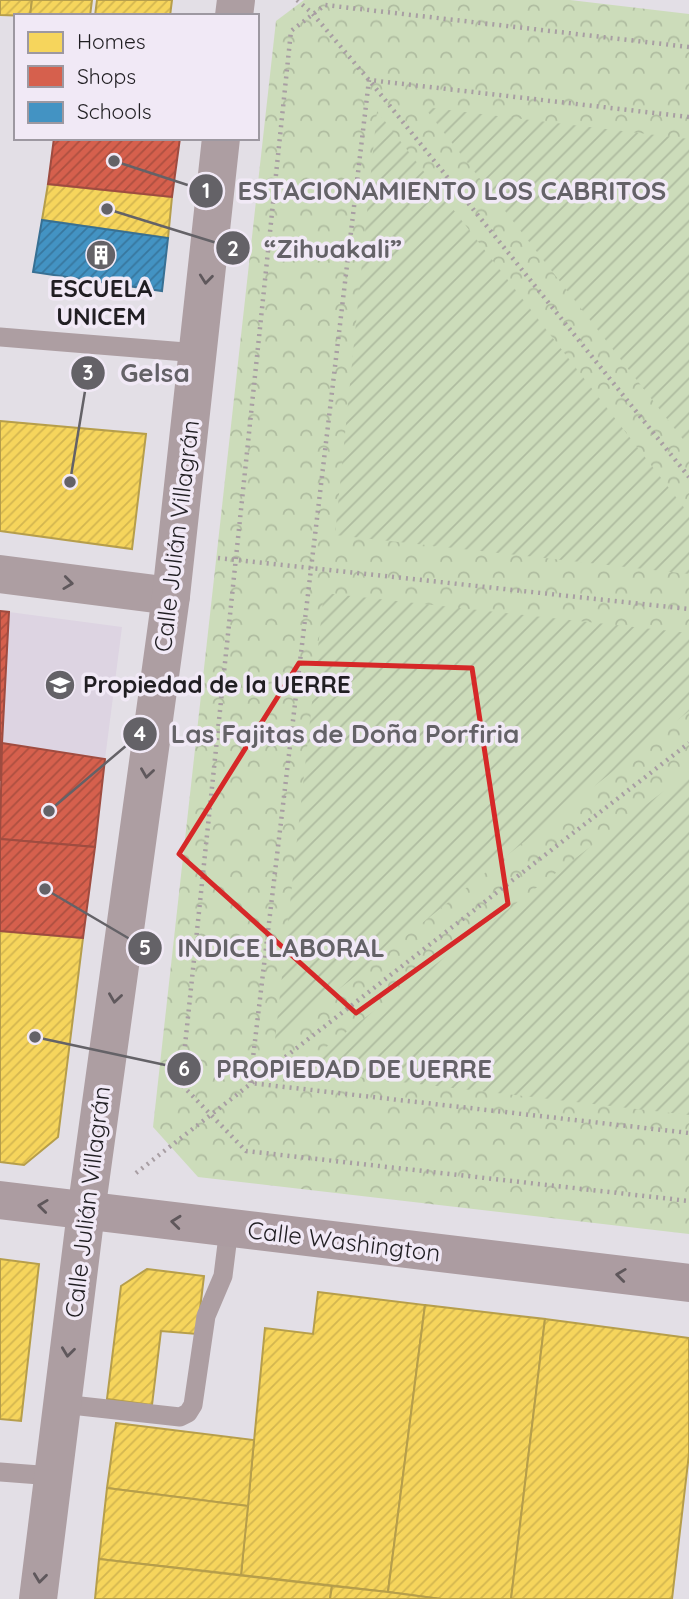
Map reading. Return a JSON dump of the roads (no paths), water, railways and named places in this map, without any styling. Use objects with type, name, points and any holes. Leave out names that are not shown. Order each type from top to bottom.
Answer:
[{"type":"main road","name":"Calle Washington","points":[[0,1200],[689,1283]]},
{"type":"street","name":"Calle Julián Villagrán","points":[[38,1599],[86,1212],[171,596],[221,140]]},
{"type":"street","points":[[0,574],[171,596]]},
{"type":"lane","points":[[0,337],[198,353]]},
{"type":"lane","points":[[62,1404],[180,1417],[188,1413],[193,1405],[206,1316],[223,1276],[229,1228]]},
{"type":"lane","points":[[0,1472],[53,1476]]},
{"type":"place","name":"ESTACIONAMIENTO LOS CABRITOS","points":[[114,161]]},
{"type":"place","name":"“Zihuakali”","points":[[107,209]]},
{"type":"place","name":"ESCUELA UNICEM","points":[[101,255]]},
{"type":"place","name":"Gelsa","points":[[70,482]]},
{"type":"place","name":"Propiedad de la UERRE","points":[[60,685]]},
{"type":"place","name":"Las Fajitas de Doña Porfiria","points":[[49,811]]},
{"type":"place","name":"INDICE LABORAL","points":[[45,889]]},
{"type":"place","name":"PROPIEDAD DE UERRE","points":[[35,1037]]}]
